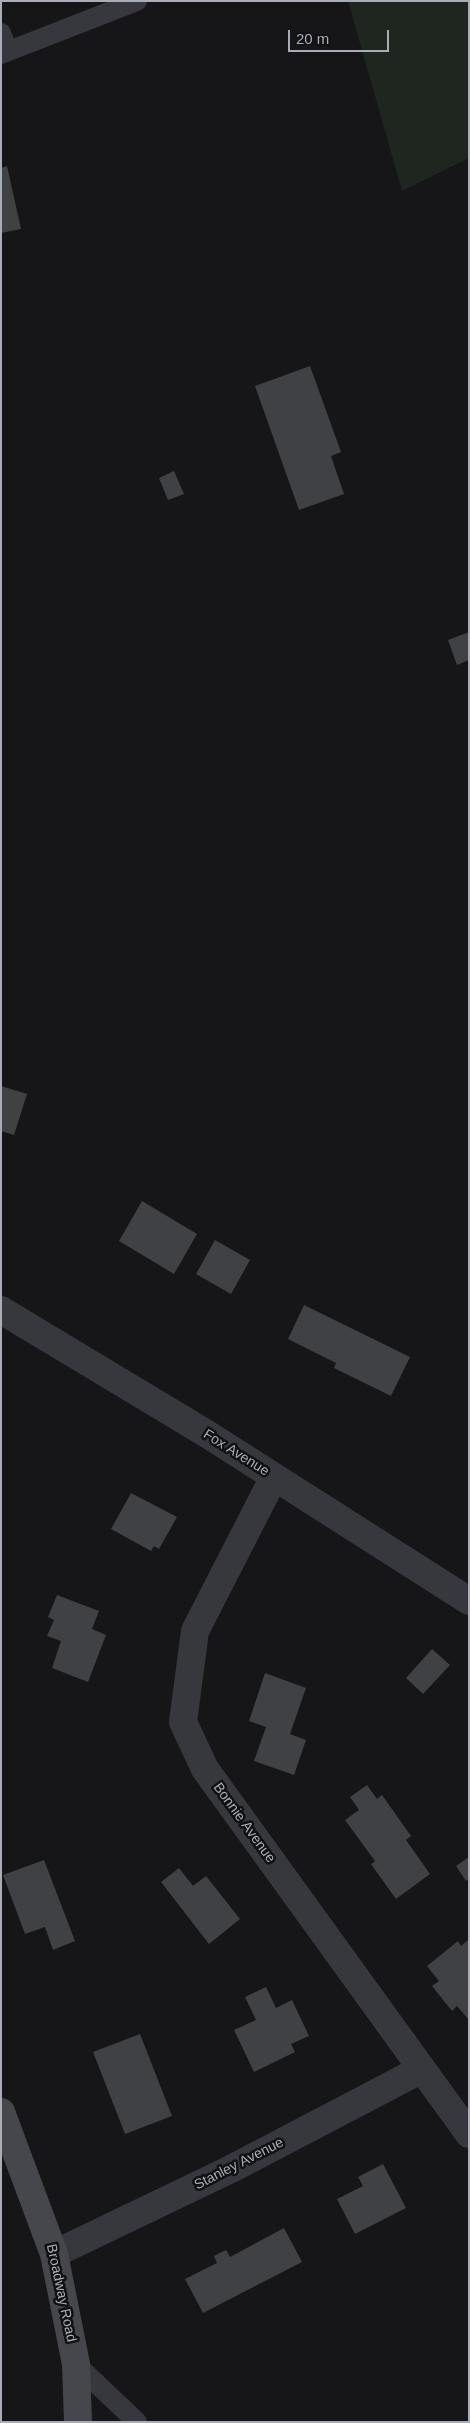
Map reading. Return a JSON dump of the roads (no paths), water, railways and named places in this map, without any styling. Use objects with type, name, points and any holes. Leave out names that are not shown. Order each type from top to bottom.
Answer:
[{"type":"main road","name":"Broadway Road","points":[[1,2112],[54,2254],[76,2364],[78,2422]]},
{"type":"street","name":"Fox Avenue","points":[[1,1310],[274,1477],[469,1601]]},
{"type":"street","name":"Bonnie Avenue","points":[[274,1477],[244,1532],[195,1631],[183,1722],[204,1769],[469,2134]]},
{"type":"street","name":"Stanley Avenue","points":[[54,2254],[231,2169],[422,2069]]},
{"type":"lane","points":[[3,46],[137,1]]},
{"type":"lane","points":[[76,2364],[136,2422]]}]
